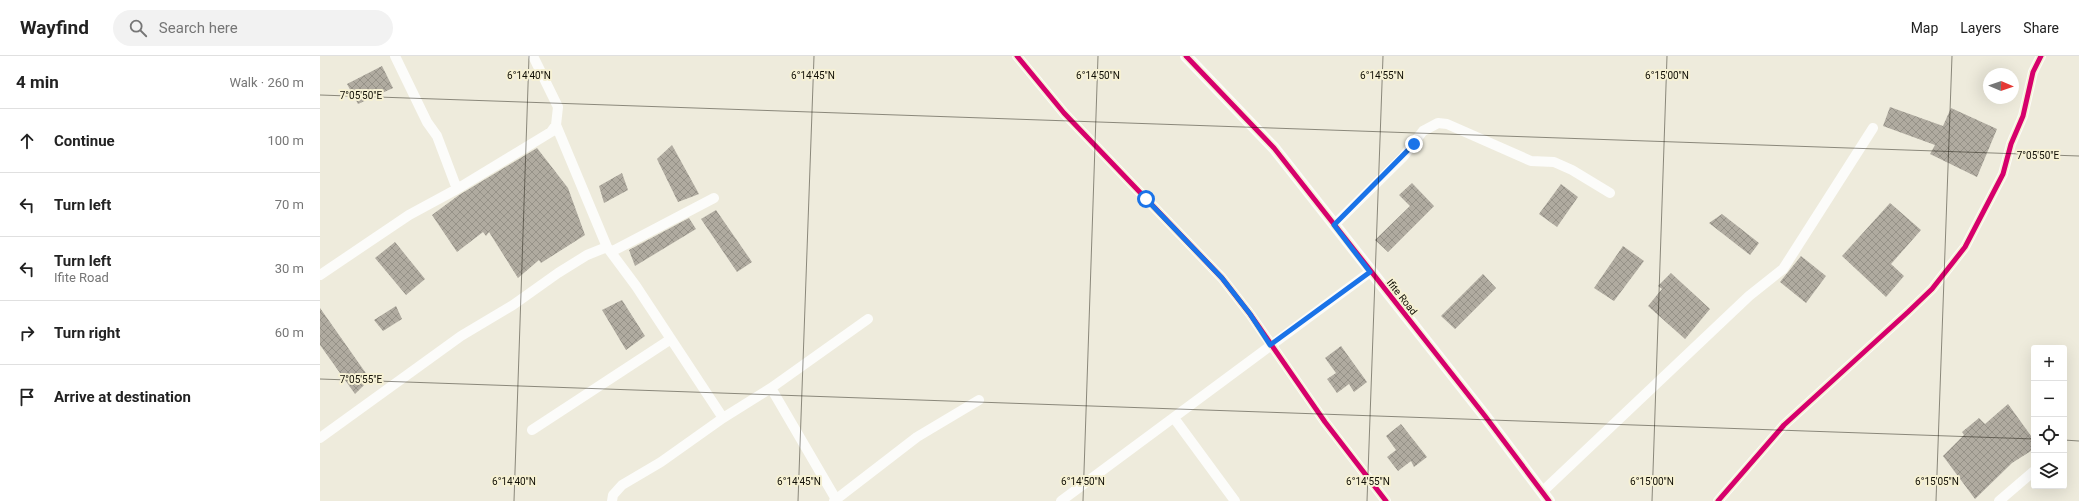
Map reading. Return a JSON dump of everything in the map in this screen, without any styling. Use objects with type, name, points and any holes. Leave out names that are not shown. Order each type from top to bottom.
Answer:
[{"type":"street","points":[[395,56],[427,122],[437,136],[457,189]]},
{"type":"street","points":[[320,275],[409,215],[457,189],[551,132],[556,125],[558,107],[533,56]]},
{"type":"street","points":[[1017,56],[1064,113],[1222,278],[1250,314],[1270,345],[1325,422],[1386,501]]},
{"type":"street","name":"Ifite Road","points":[[1186,56],[1274,148],[1370,272],[1485,416],[1546,497]]},
{"type":"street","points":[[1718,501],[1754,457],[1784,425],[1918,303],[1932,289],[1965,247],[2003,174],[2011,144],[2023,116],[2033,72],[2041,56]]},
{"type":"street","points":[[1334,225],[1403,157],[1423,131],[1438,123],[1447,124],[1531,161],[1554,162],[1572,170],[1610,193]]},
{"type":"street","points":[[556,125],[609,249],[723,418]]},
{"type":"street","points":[[1546,497],[1749,296],[1783,269],[1873,128]]},
{"type":"street","points":[[320,438],[461,336],[513,305],[558,273],[587,255],[609,249],[714,198]]},
{"type":"street","points":[[1060,501],[1370,272]]},
{"type":"street","points":[[612,501],[612,495],[622,485],[661,462],[723,418],[771,388],[868,319]]},
{"type":"street","points":[[532,430],[671,339]]},
{"type":"street","points":[[771,388],[836,501],[917,436],[979,400]]},
{"type":"street","points":[[1174,418],[1236,501]]},
{"type":"street","points":[[1999,501],[2031,474]]},
{"type":"building","points":[[382,66],[393,88],[358,104],[347,84]]},
{"type":"building","points":[[1890,107],[1943,126],[1951,108],[1997,129],[1977,177],[1930,154],[1935,145],[1883,126]]},
{"type":"building","points":[[672,145],[699,194],[678,202],[657,159]]},
{"type":"building","points":[[537,148],[568,188],[585,235],[541,263],[539,260],[518,278],[489,232],[486,236],[483,232],[457,252],[432,215],[459,195]]},
{"type":"building","points":[[622,173],[628,190],[604,203],[599,186]]},
{"type":"building","points":[[1412,183],[1434,206],[1388,252],[1375,240],[1410,206],[1399,195]]},
{"type":"building","points":[[1561,184],[1578,197],[1557,227],[1539,214]]},
{"type":"building","points":[[1890,203],[1921,230],[1891,264],[1904,276],[1886,297],[1842,256]]},
{"type":"building","points":[[716,210],[752,262],[737,272],[701,219]]},
{"type":"building","points":[[1722,214],[1759,243],[1750,255],[1709,223]]},
{"type":"building","points":[[689,218],[696,229],[635,266],[629,250]]},
{"type":"building","points":[[395,242],[425,279],[406,295],[375,258]]},
{"type":"building","points":[[1623,246],[1644,261],[1614,301],[1594,288]]},
{"type":"building","points":[[1801,256],[1826,276],[1806,303],[1780,282]]},
{"type":"building","points":[[1671,273],[1710,309],[1685,339],[1648,306],[1662,289],[1658,286]]},
{"type":"building","points":[[1483,274],[1496,288],[1455,329],[1441,316]]},
{"type":"building","points":[[622,300],[645,336],[626,350],[602,310]]},
{"type":"building","points":[[396,306],[402,319],[383,331],[374,320]]},
{"type":"building","points":[[320,308],[370,379],[355,394],[320,345]]},
{"type":"building","points":[[1341,346],[1367,382],[1354,392],[1349,384],[1337,393],[1327,379],[1336,373],[1325,358]]},
{"type":"building","points":[[2008,404],[2031,436],[2031,451],[2012,463],[1975,499],[1943,456],[1964,435],[1962,432],[1979,418],[1985,424]]},
{"type":"building","points":[[1401,424],[1427,457],[1414,467],[1411,461],[1398,471],[1387,457],[1396,450],[1386,436]]},
{"type":"cycle path","points":[[1017,56],[1064,113],[1222,278],[1250,314],[1325,422],[1386,501]]},
{"type":"cycle path","points":[[1186,56],[1274,148],[1485,416],[1549,501]]},
{"type":"cycle path","points":[[1718,501],[1784,425],[1932,289],[1965,247],[2003,174],[2011,144],[2023,116],[2033,72],[2041,56]]},
{"type":"route","points":[[1146,199],[1222,278],[1250,314],[1270,345],[1370,272],[1334,225],[1403,157],[1414,144]]}]
